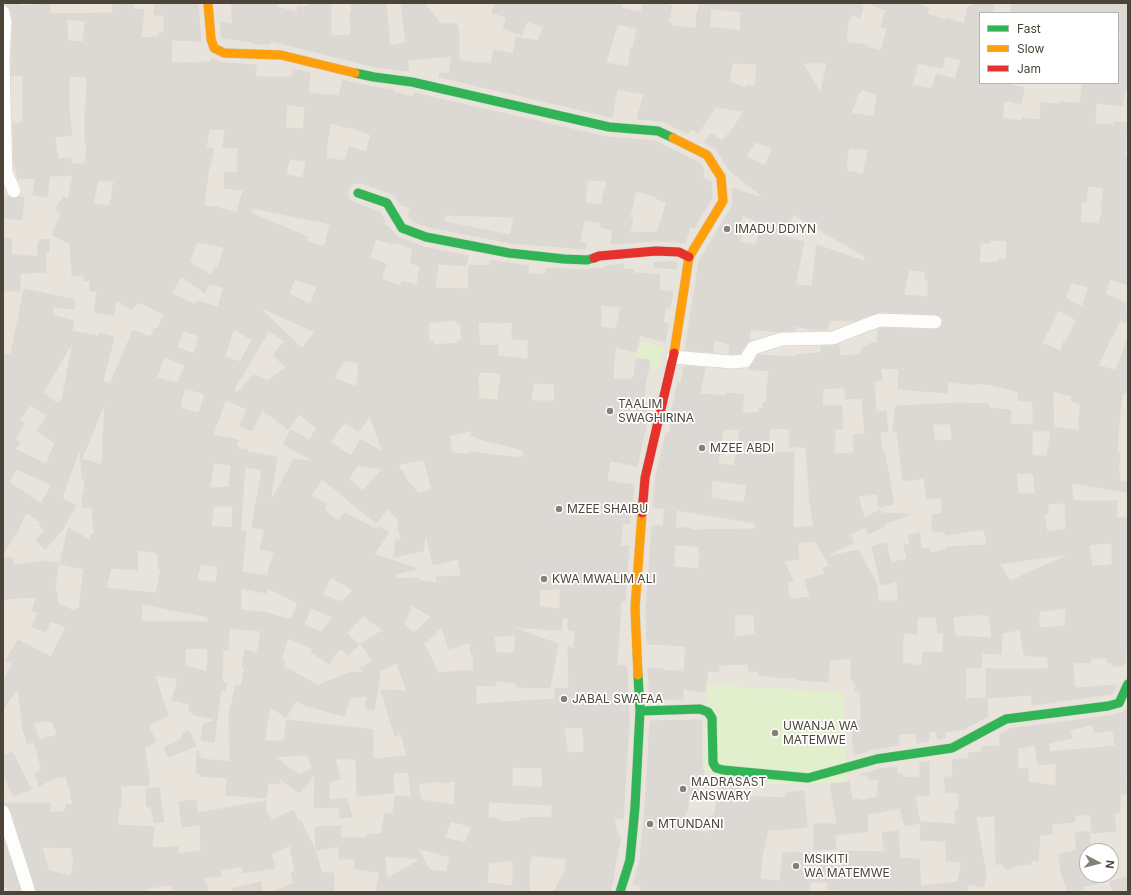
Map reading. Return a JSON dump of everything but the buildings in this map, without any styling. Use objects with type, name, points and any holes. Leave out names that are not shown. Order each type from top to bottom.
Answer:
[{"type":"street","points":[[208,3],[211,38],[214,48],[224,53],[281,55],[374,77],[412,82],[609,127],[658,131],[707,155],[721,177],[723,201],[689,256],[673,357],[645,478],[635,608],[640,711],[630,860],[620,892]]},
{"type":"street","points":[[3,12],[5,23],[3,60],[6,173],[14,192]]},
{"type":"street","points":[[358,193],[387,202],[402,228],[408,231],[454,243],[510,253],[564,259],[587,260],[599,256],[656,251],[679,252],[689,256]]},
{"type":"street","points":[[673,357],[732,362],[745,361],[753,348],[782,339],[833,338],[880,320],[935,322]]},
{"type":"street","points":[[640,711],[700,709],[708,712],[712,718],[713,763],[716,768],[723,770],[808,778],[877,759],[952,748],[1006,719],[1119,703],[1128,684]]},
{"type":"street","points":[[3,812],[29,892]]},
{"type":"shaded area","points":[[3,3],[1128,3],[1128,892],[3,892]]},
{"type":"green space","points":[[641,341],[664,348],[656,372],[650,369],[651,359],[635,357]]},
{"type":"green space","name":"UWANJA WA MATEMWE","points":[[707,685],[843,692],[847,782],[770,784],[704,773]]},
{"type":"traffic: fast","points":[[355,73],[412,82],[609,127],[658,131],[673,138]]},
{"type":"traffic: fast","points":[[358,193],[387,203],[402,228],[426,237],[509,253],[564,259],[587,260],[594,258]]},
{"type":"traffic: fast","points":[[620,892],[630,860],[635,807],[640,711],[638,675]]},
{"type":"traffic: fast","points":[[640,711],[700,709],[708,712],[712,718],[713,763],[716,768],[723,770],[808,778],[877,759],[952,748],[1006,719],[1108,706],[1119,703],[1128,684]]},
{"type":"traffic: slow","points":[[208,3],[211,39],[214,48],[224,53],[281,55],[355,73]]},
{"type":"traffic: slow","points":[[673,138],[707,155],[721,177],[723,201],[689,257],[674,353]]},
{"type":"traffic: slow","points":[[638,675],[635,608],[642,513]]},
{"type":"traffic: jam","points":[[594,258],[599,256],[656,251],[679,252],[689,257]]},
{"type":"traffic: jam","points":[[642,513],[645,478],[674,353]]},
{"type":"place","name":"IMADU DDIYN","points":[[727,229]]},
{"type":"place","name":"TAALIM SWAGHIRINA","points":[[610,411]]},
{"type":"place","name":"MZEE ABDI","points":[[702,448]]},
{"type":"place","name":"MZEE SHAIBU","points":[[559,509]]},
{"type":"place","name":"KWA MWALIM ALI","points":[[544,579]]},
{"type":"place","name":"JABAL SWAFAA","points":[[564,699]]},
{"type":"place","name":"UWANJA WA MATEMWE","points":[[775,733]]},
{"type":"place","name":"MADRASAST ANSWARY","points":[[683,789]]},
{"type":"place","name":"MTUNDANI","points":[[650,824]]},
{"type":"place","name":"MSIKITI WA MATEMWE","points":[[796,866]]}]
